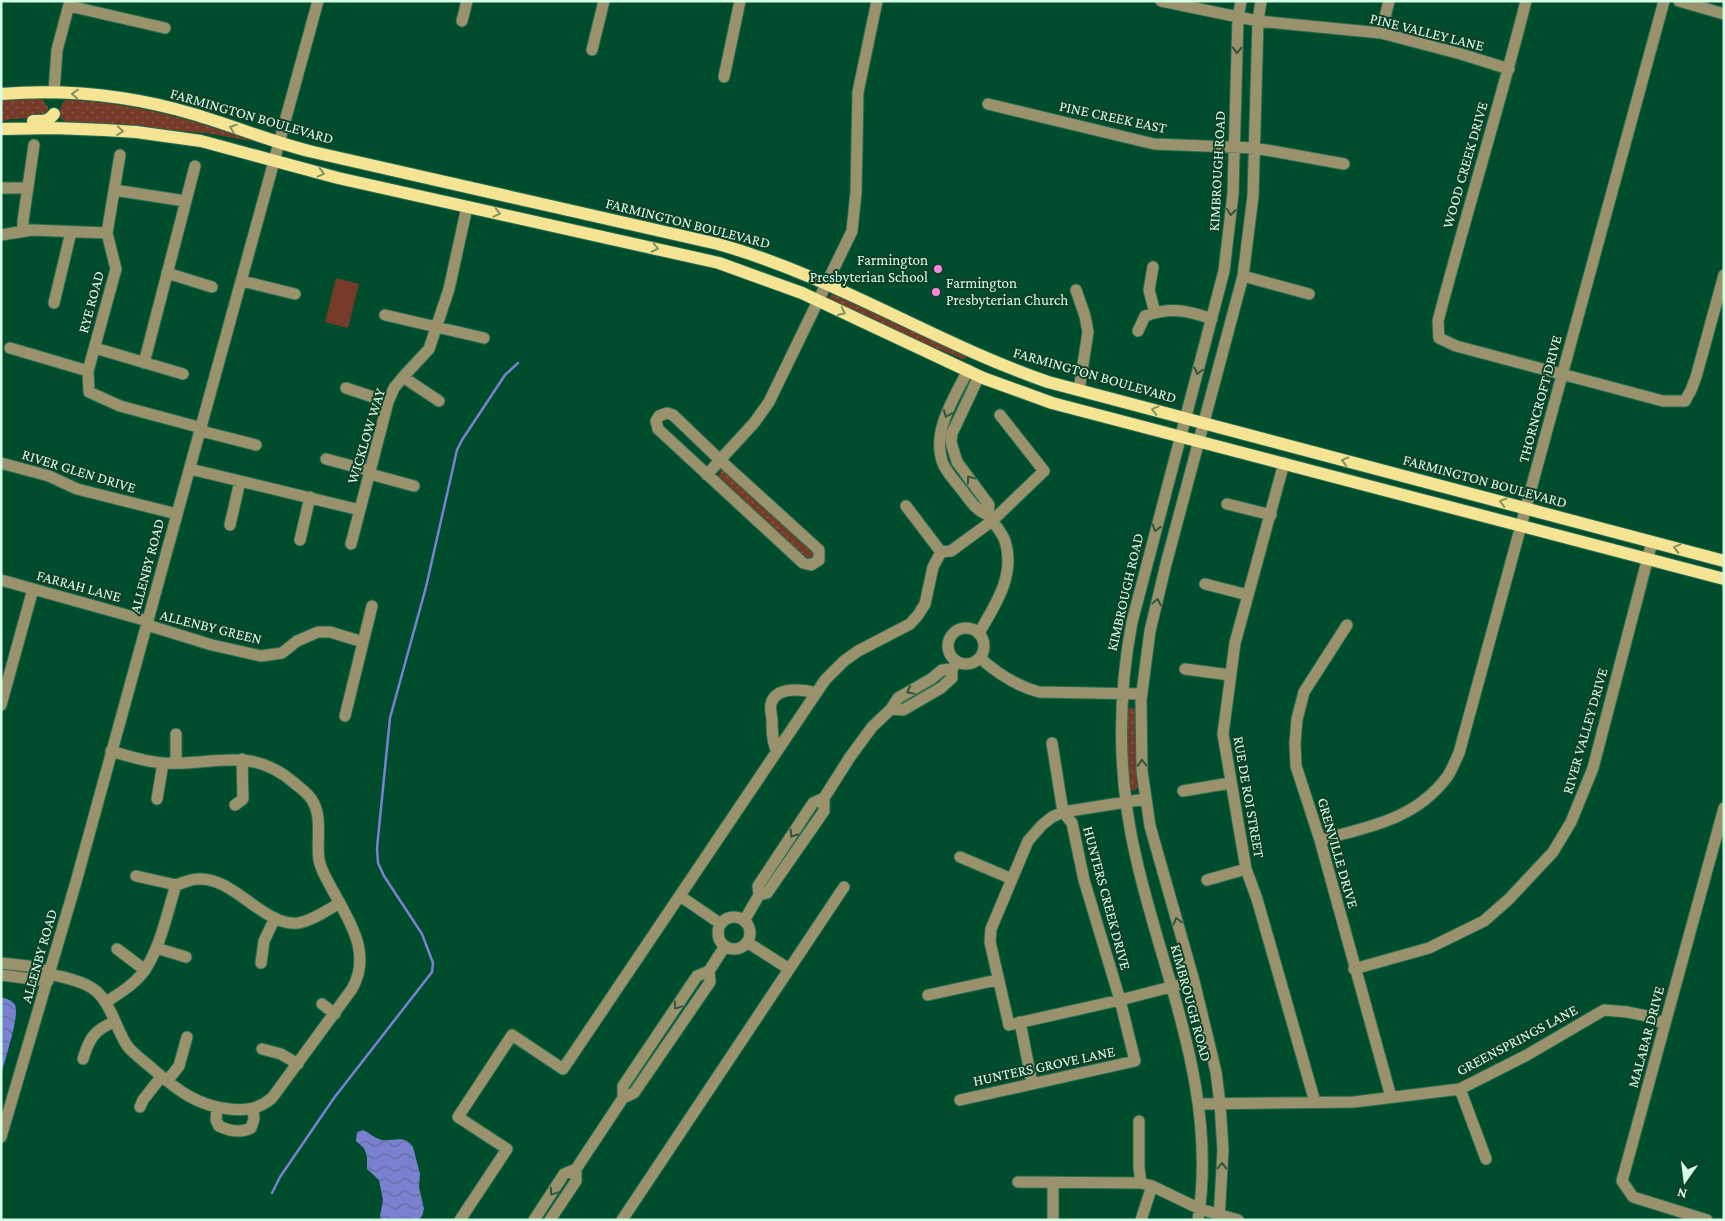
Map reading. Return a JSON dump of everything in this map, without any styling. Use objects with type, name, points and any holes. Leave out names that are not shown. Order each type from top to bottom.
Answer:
[{"type":"main road","name":"FARMINGTON BOULEVARD","points":[[1,94],[54,92],[119,98],[159,106],[193,114],[338,178],[469,198],[554,207],[742,251],[762,257],[828,284],[974,365],[1052,403],[1724,579]]},
{"type":"main road","points":[[54,92],[54,128]]},
{"type":"main road","points":[[1,127],[13,122],[46,121],[54,114]]},
{"type":"main road","name":"FARMINGTON BOULEVARD","points":[[1,127],[104,130],[169,136],[227,147],[277,151],[363,164],[469,198],[719,263],[784,285],[896,337],[974,365],[1025,374],[1079,390],[1724,561]]},
{"type":"street","name":"ALLENBY ROAD","points":[[1,1137],[50,976],[318,1]]},
{"type":"street","points":[[462,21],[467,1]]},
{"type":"street","points":[[592,50],[604,1]]},
{"type":"street","points":[[724,78],[740,1]]},
{"type":"street","points":[[707,475],[754,423],[769,402],[828,284],[852,231],[856,192],[858,92],[878,1]]},
{"type":"street","name":"PINE VALLEY LANE","points":[[1161,1],[1258,22],[1381,33],[1461,54],[1508,69]]},
{"type":"street","name":"KIMBROUGH ROAD","points":[[1199,1214],[1203,1147],[1200,1104],[1184,1028],[1137,861],[1126,802],[1122,767],[1122,693],[1132,622],[1147,559],[1224,271],[1233,194],[1238,18],[1241,1]]},
{"type":"street","name":"KIMBROUGH ROAD","points":[[1220,1217],[1223,1150],[1216,1072],[1194,981],[1153,835],[1146,799],[1142,762],[1142,694],[1150,631],[1166,564],[1243,276],[1253,196],[1258,22],[1261,1]]},
{"type":"street","points":[[1381,33],[1389,1]]},
{"type":"street","name":"WOOD CREEK DRIVE","points":[[1526,1],[1438,321],[1438,338],[1456,346],[1562,374]]},
{"type":"street","name":"THORNCROFT DRIVE","points":[[1320,840],[1385,823],[1419,806],[1448,776],[1459,753],[1664,1]]},
{"type":"street","points":[[1679,1],[1724,14]]},
{"type":"street","points":[[54,92],[57,50],[69,4],[165,28]]},
{"type":"street","name":"PINE CREEK EAST","points":[[988,104],[1154,144],[1255,148],[1344,164]]},
{"type":"street","points":[[23,231],[34,145]]},
{"type":"street","points":[[1,235],[23,231],[107,233],[120,155]]},
{"type":"street","points":[[144,363],[195,166]]},
{"type":"street","points":[[1,188],[27,188]]},
{"type":"street","points":[[114,190],[185,201]]},
{"type":"street","name":"WICKLOW WAY","points":[[351,544],[388,402],[394,388],[429,349],[449,289],[469,198]]},
{"type":"street","points":[[54,303],[68,232]]},
{"type":"street","name":"RYE ROAD","points":[[107,233],[116,269],[88,371],[89,392],[120,406],[201,430]]},
{"type":"street","points":[[1153,267],[1149,290],[1155,313]]},
{"type":"street","points":[[167,273],[212,287]]},
{"type":"street","points":[[1562,374],[1663,401],[1685,401],[1696,377],[1724,274]]},
{"type":"street","points":[[1243,276],[1309,294]]},
{"type":"street","points":[[242,282],[296,294]]},
{"type":"street","points":[[1076,290],[1085,316],[1088,332],[1079,390]]},
{"type":"street","points":[[1138,331],[1146,316],[1155,313],[1177,310],[1212,319]]},
{"type":"street","points":[[385,315],[484,338]]},
{"type":"street","points":[[10,348],[88,371]]},
{"type":"street","points":[[94,348],[182,374]]},
{"type":"street","points":[[974,365],[946,416],[940,439],[942,462],[979,511],[990,518],[1005,542],[1008,570],[1003,589],[979,632]]},
{"type":"street","points":[[403,377],[439,401]]},
{"type":"street","points":[[346,388],[388,402]]},
{"type":"street","points":[[668,413],[673,415],[720,460],[819,550],[819,560],[811,565],[803,563],[658,430],[656,421],[659,416],[668,413]]},
{"type":"street","points":[[941,552],[951,551],[1044,471],[1000,415]]},
{"type":"street","points":[[201,430],[256,445]]},
{"type":"street","points":[[326,459],[414,486]]},
{"type":"street","name":"RIVER GLEN DRIVE","points":[[1,463],[49,476],[77,489],[177,514]]},
{"type":"street","name":"RUE DE ROI STREET","points":[[1284,464],[1235,643],[1222,734],[1246,869],[1257,899],[1315,1102]]},
{"type":"street","points":[[190,469],[360,510]]},
{"type":"street","points":[[230,525],[240,481]]},
{"type":"street","points":[[300,540],[310,498]]},
{"type":"street","points":[[1227,504],[1271,515]]},
{"type":"street","points":[[906,506],[941,552]]},
{"type":"street","name":"RIVER VALLEY DRIVE","points":[[1354,968],[1429,948],[1484,921],[1509,899],[1553,852],[1571,822],[1593,768],[1652,542]]},
{"type":"street","points":[[460,1220],[507,1149],[458,1117],[512,1036],[563,1069],[776,750],[825,680],[844,661],[858,651],[910,624],[918,616],[925,604],[933,567],[941,552]]},
{"type":"street","name":"FARRAH LANE","points":[[1,580],[147,623]]},
{"type":"street","points":[[1205,584],[1248,595]]},
{"type":"street","points":[[1,705],[33,589]]},
{"type":"street","points":[[345,716],[372,606]]},
{"type":"street","name":"ALLENBY GREEN","points":[[147,623],[238,652],[262,656],[282,653],[297,641],[318,632],[330,632],[363,642]]},
{"type":"street","name":"GRENVILLE DRIVE","points":[[1347,625],[1304,692],[1297,720],[1296,766],[1320,840],[1391,1097]]},
{"type":"street","points":[[744,921],[759,895],[758,886],[813,803],[824,798],[872,727],[898,698],[930,680],[942,670],[955,665],[968,664],[980,658],[984,649],[984,643],[979,632],[974,629],[962,628],[952,634],[949,639],[949,652],[955,665],[952,678],[937,691],[903,710],[890,708]]},
{"type":"street","points":[[980,658],[1009,680],[1030,690],[1039,692],[1142,694]]},
{"type":"street","points":[[1185,669],[1230,675]]},
{"type":"street","points":[[930,680],[937,691]]},
{"type":"street","points":[[776,750],[773,740],[771,711],[771,702],[775,696],[782,692],[795,690],[816,692]]},
{"type":"street","points":[[176,734],[176,762]]},
{"type":"street","name":"HUNTERS CREEK DRIVE","points":[[1052,743],[1063,812],[1072,823],[1084,880],[1136,1061]]},
{"type":"street","points":[[1,963],[28,966],[50,976],[87,985],[94,989],[106,1002],[114,1022],[132,1051],[164,1079],[188,1097],[201,1103],[217,1108],[239,1110],[262,1106],[272,1098],[356,983],[361,959],[358,940],[322,870],[318,815],[312,799],[282,772],[258,762],[242,759],[163,763],[112,751]]},
{"type":"street","points":[[235,805],[243,799],[242,759]]},
{"type":"street","points":[[157,799],[163,763]]},
{"type":"street","points":[[1183,791],[1230,783]]},
{"type":"street","points":[[1032,1083],[1015,1023],[997,980],[990,942],[991,929],[1028,841],[1052,816],[1063,812],[1146,799]]},
{"type":"street","name":"MALABAR DRIVE","points":[[1707,1220],[1633,1198],[1622,1181],[1724,808]]},
{"type":"street","points":[[960,857],[1012,879]]},
{"type":"street","points":[[1207,880],[1246,869]]},
{"type":"street","points":[[136,876],[176,885],[198,878],[214,881],[242,896],[275,918],[290,923],[304,922],[340,904]]},
{"type":"street","points":[[106,1002],[126,989],[145,970],[156,948],[176,885]]},
{"type":"street","points":[[622,1220],[844,888]]},
{"type":"street","points":[[680,896],[721,924]]},
{"type":"street","points":[[261,963],[264,941],[275,918]]},
{"type":"street","points":[[729,918],[744,921],[750,935],[747,942],[736,949],[725,946],[718,934],[721,924],[729,918]]},
{"type":"street","points":[[747,942],[790,969]]},
{"type":"street","points":[[534,1220],[564,1174],[576,1168],[623,1098],[623,1086],[697,976],[709,971],[725,946]]},
{"type":"street","points":[[156,948],[186,957]]},
{"type":"street","points":[[117,949],[145,970]]},
{"type":"street","points":[[1,975],[50,976]]},
{"type":"street","points":[[928,996],[997,980]]},
{"type":"street","points":[[1015,1023],[1120,1000],[1194,981]]},
{"type":"street","points":[[322,1004],[335,1014]]},
{"type":"street","name":"GREENSPRINGS LANE","points":[[1200,1104],[1354,1102],[1460,1089],[1527,1055],[1604,1010],[1647,1016],[1664,1024]]},
{"type":"street","points":[[82,1059],[92,1036],[101,1028],[114,1022]]},
{"type":"street","points":[[140,1107],[143,1100],[179,1066],[187,1037]]},
{"type":"street","points":[[262,1049],[281,1054],[298,1064]]},
{"type":"street","name":"HUNTERS GROVE LANE","points":[[960,1100],[1136,1061]]},
{"type":"street","points":[[1460,1089],[1486,1159]]},
{"type":"street","points":[[217,1108],[216,1120],[219,1126],[241,1131],[247,1130],[254,1124],[253,1108]]},
{"type":"street","points":[[1139,1121],[1139,1168],[1146,1185],[1141,1220]]},
{"type":"street","points":[[550,1220],[576,1181],[576,1168]]},
{"type":"street","points":[[1018,1182],[1146,1185],[1199,1214],[1238,1220]]},
{"type":"street","points":[[1053,1182],[1053,1220]]},
{"type":"shaded area","points":[[42,99],[48,107],[47,114],[43,118],[11,119],[1,122],[1,100]]},
{"type":"shaded area","points":[[66,100],[91,101],[139,108],[210,126],[256,142],[206,133],[66,122],[61,118],[60,111]]},
{"type":"shaded area","points":[[336,278],[359,284],[348,328],[325,322]]},
{"type":"shaded area","points":[[832,294],[966,355],[966,359],[896,332],[829,300]]},
{"type":"shaded area","points":[[721,470],[725,471],[813,553],[814,558],[809,561],[718,477]]},
{"type":"shaded area","points":[[1131,707],[1136,710],[1138,787],[1134,791],[1130,790],[1127,764],[1127,710]]},
{"type":"water","points":[[1,997],[12,1002],[15,1005],[16,1011],[14,1029],[1,1076]]},
{"type":"water","points":[[363,1130],[382,1140],[399,1139],[406,1141],[413,1147],[420,1174],[419,1187],[424,1209],[419,1220],[381,1219],[383,1200],[379,1180],[367,1169],[367,1157],[364,1148],[356,1141],[357,1132]]},
{"type":"waterway","points":[[272,1193],[280,1177],[334,1098],[432,972],[433,963],[422,934],[384,876],[378,863],[377,848],[390,718],[426,587],[457,450],[505,375],[518,363]]},
{"type":"place","name":"Farmington Presbyterian School","points":[[938,269]]},
{"type":"place","name":"Farmington Presbyterian Church","points":[[936,292]]}]
